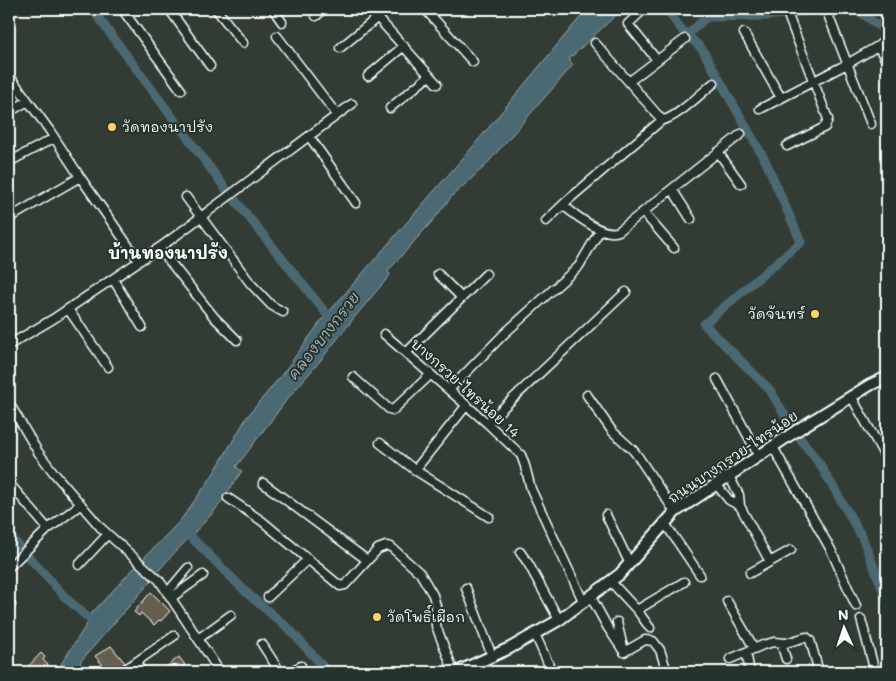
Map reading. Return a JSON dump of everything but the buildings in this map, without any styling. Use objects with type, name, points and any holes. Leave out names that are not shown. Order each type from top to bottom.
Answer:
[{"type":"main road","name":"ถนนบางกรวย-ไทรน้อย","points":[[455,672],[492,656],[559,620],[611,582],[630,564],[664,522],[675,512],[802,427],[851,396],[887,377]]},
{"type":"street","points":[[122,9],[181,90]]},
{"type":"street","points":[[169,9],[210,66]]},
{"type":"street","points":[[216,9],[243,44]]},
{"type":"street","points":[[273,9],[282,22]]},
{"type":"street","points":[[316,16],[324,9]]},
{"type":"street","points":[[370,9],[437,84]]},
{"type":"street","points":[[425,9],[472,62]]},
{"type":"street","points":[[644,9],[628,24],[657,60]]},
{"type":"street","points":[[787,146],[825,127],[828,119],[788,11]]},
{"type":"street","points":[[827,12],[871,124]]},
{"type":"street","points":[[340,48],[378,17]]},
{"type":"street","points":[[744,33],[781,98]]},
{"type":"street","points":[[277,36],[337,115]]},
{"type":"street","points":[[760,110],[847,64],[878,46],[887,38]]},
{"type":"street","points":[[630,81],[685,39]]},
{"type":"street","points":[[595,43],[662,120]]},
{"type":"street","points":[[368,76],[404,46]]},
{"type":"street","points":[[878,46],[887,62]]},
{"type":"street","points":[[9,75],[139,261]]},
{"type":"street","points":[[390,108],[429,76]]},
{"type":"street","points":[[546,221],[662,120],[667,120],[675,115],[714,83]]},
{"type":"street","points":[[9,112],[28,102]]},
{"type":"street","points":[[9,344],[68,309],[159,248],[352,104]]},
{"type":"street","points":[[563,205],[600,230],[614,233],[620,231],[741,134]]},
{"type":"street","points":[[309,136],[356,203]]},
{"type":"street","points":[[9,162],[54,138]]},
{"type":"street","points":[[718,152],[741,184]]},
{"type":"street","points":[[12,217],[78,175]]},
{"type":"street","points":[[672,189],[691,219]]},
{"type":"street","points":[[186,198],[251,284],[271,304],[283,312]]},
{"type":"street","points":[[643,212],[674,248]]},
{"type":"street","points":[[449,390],[504,334],[580,266],[600,230]]},
{"type":"street","points":[[159,248],[214,317],[237,340]]},
{"type":"street","points":[[438,274],[462,298]]},
{"type":"street","points":[[406,352],[486,274]]},
{"type":"street","points":[[113,278],[142,327]]},
{"type":"street","points":[[487,423],[626,292]]},
{"type":"street","points":[[68,309],[108,367]]},
{"type":"street","name":"บางกรวย-ไทรน้อย 14","points":[[384,334],[521,455],[531,489],[587,600],[624,652]]},
{"type":"street","points":[[353,376],[389,409],[393,410],[430,375]]},
{"type":"street","points":[[717,379],[758,456]]},
{"type":"street","points":[[587,395],[612,431],[633,450],[675,512]]},
{"type":"street","points":[[851,396],[887,460]]},
{"type":"street","points":[[9,403],[38,452],[81,504],[108,535],[158,580],[220,672]]},
{"type":"street","points":[[415,470],[466,406]]},
{"type":"street","points":[[380,443],[415,470],[490,517]]},
{"type":"street","points":[[773,447],[831,550],[856,606]]},
{"type":"street","points":[[729,476],[739,494],[740,506],[770,562]]},
{"type":"street","points":[[9,483],[48,529]]},
{"type":"street","points":[[263,483],[367,560]]},
{"type":"street","points":[[716,484],[729,500],[740,506]]},
{"type":"street","points":[[228,498],[262,521],[342,586],[381,547],[388,546],[424,579],[436,601],[436,626],[455,672]]},
{"type":"street","points":[[9,567],[48,529],[81,504]]},
{"type":"street","points":[[606,515],[630,564]]},
{"type":"street","points":[[664,522],[700,575]]},
{"type":"street","points":[[79,565],[108,535]]},
{"type":"street","points":[[750,572],[792,550]]},
{"type":"street","points":[[520,552],[559,620]]},
{"type":"street","points":[[268,597],[308,559]]},
{"type":"street","points":[[169,596],[188,568]]},
{"type":"street","points":[[169,596],[202,575]]},
{"type":"street","points":[[611,582],[637,610],[650,628]]},
{"type":"street","points":[[637,610],[684,582]]},
{"type":"street","points":[[466,588],[492,656]]},
{"type":"street","points":[[727,601],[754,648]]},
{"type":"street","points":[[198,639],[231,616]]},
{"type":"street","points":[[861,619],[875,672]]},
{"type":"street","points":[[616,622],[624,652],[646,640],[652,641],[660,650],[668,672]]},
{"type":"street","points":[[535,634],[552,672]]},
{"type":"street","points":[[121,672],[174,636]]},
{"type":"street","points":[[730,659],[769,643],[808,638],[819,672]]},
{"type":"street","points":[[780,643],[786,659]]},
{"type":"street","points":[[262,644],[280,672]]},
{"type":"street","points":[[746,652],[750,672]]},
{"type":"street","points":[[136,662],[141,672]]},
{"type":"street","points":[[289,672],[301,666]]},
{"type":"water","name":"คลองบางกรวย","points":[[587,9],[610,9],[616,15],[569,59],[573,65],[484,167],[452,196],[388,271],[390,275],[288,398],[236,467],[242,471],[217,507],[163,565],[80,662],[83,668],[78,672],[56,672],[87,624],[91,614],[180,521],[212,476],[247,417],[284,372],[321,321],[470,150]]},
{"type":"waterway","name":"คลองบางกรวย","points":[[92,9],[222,184],[334,323]]},
{"type":"waterway","points":[[666,9],[682,30],[702,49],[766,162],[801,242],[704,324],[770,390],[793,429],[821,466],[862,537],[887,600]]},
{"type":"waterway","points":[[687,35],[707,17],[768,16],[818,9]]},
{"type":"waterway","points":[[856,9],[887,32]]},
{"type":"waterway","points":[[183,529],[248,594],[289,629],[328,672]]},
{"type":"waterway","points":[[9,535],[65,597],[96,625]]},
{"type":"place","name":"วัดทองนาปรัง","points":[[112,127]]},
{"type":"place","name":"วัดจันทร์","points":[[815,314]]},
{"type":"place","name":"วัดโพธิ์เผือก","points":[[377,617]]},
{"type":"district","name":"บ้านทองนาปรัง","points":[[168,253]]}]
